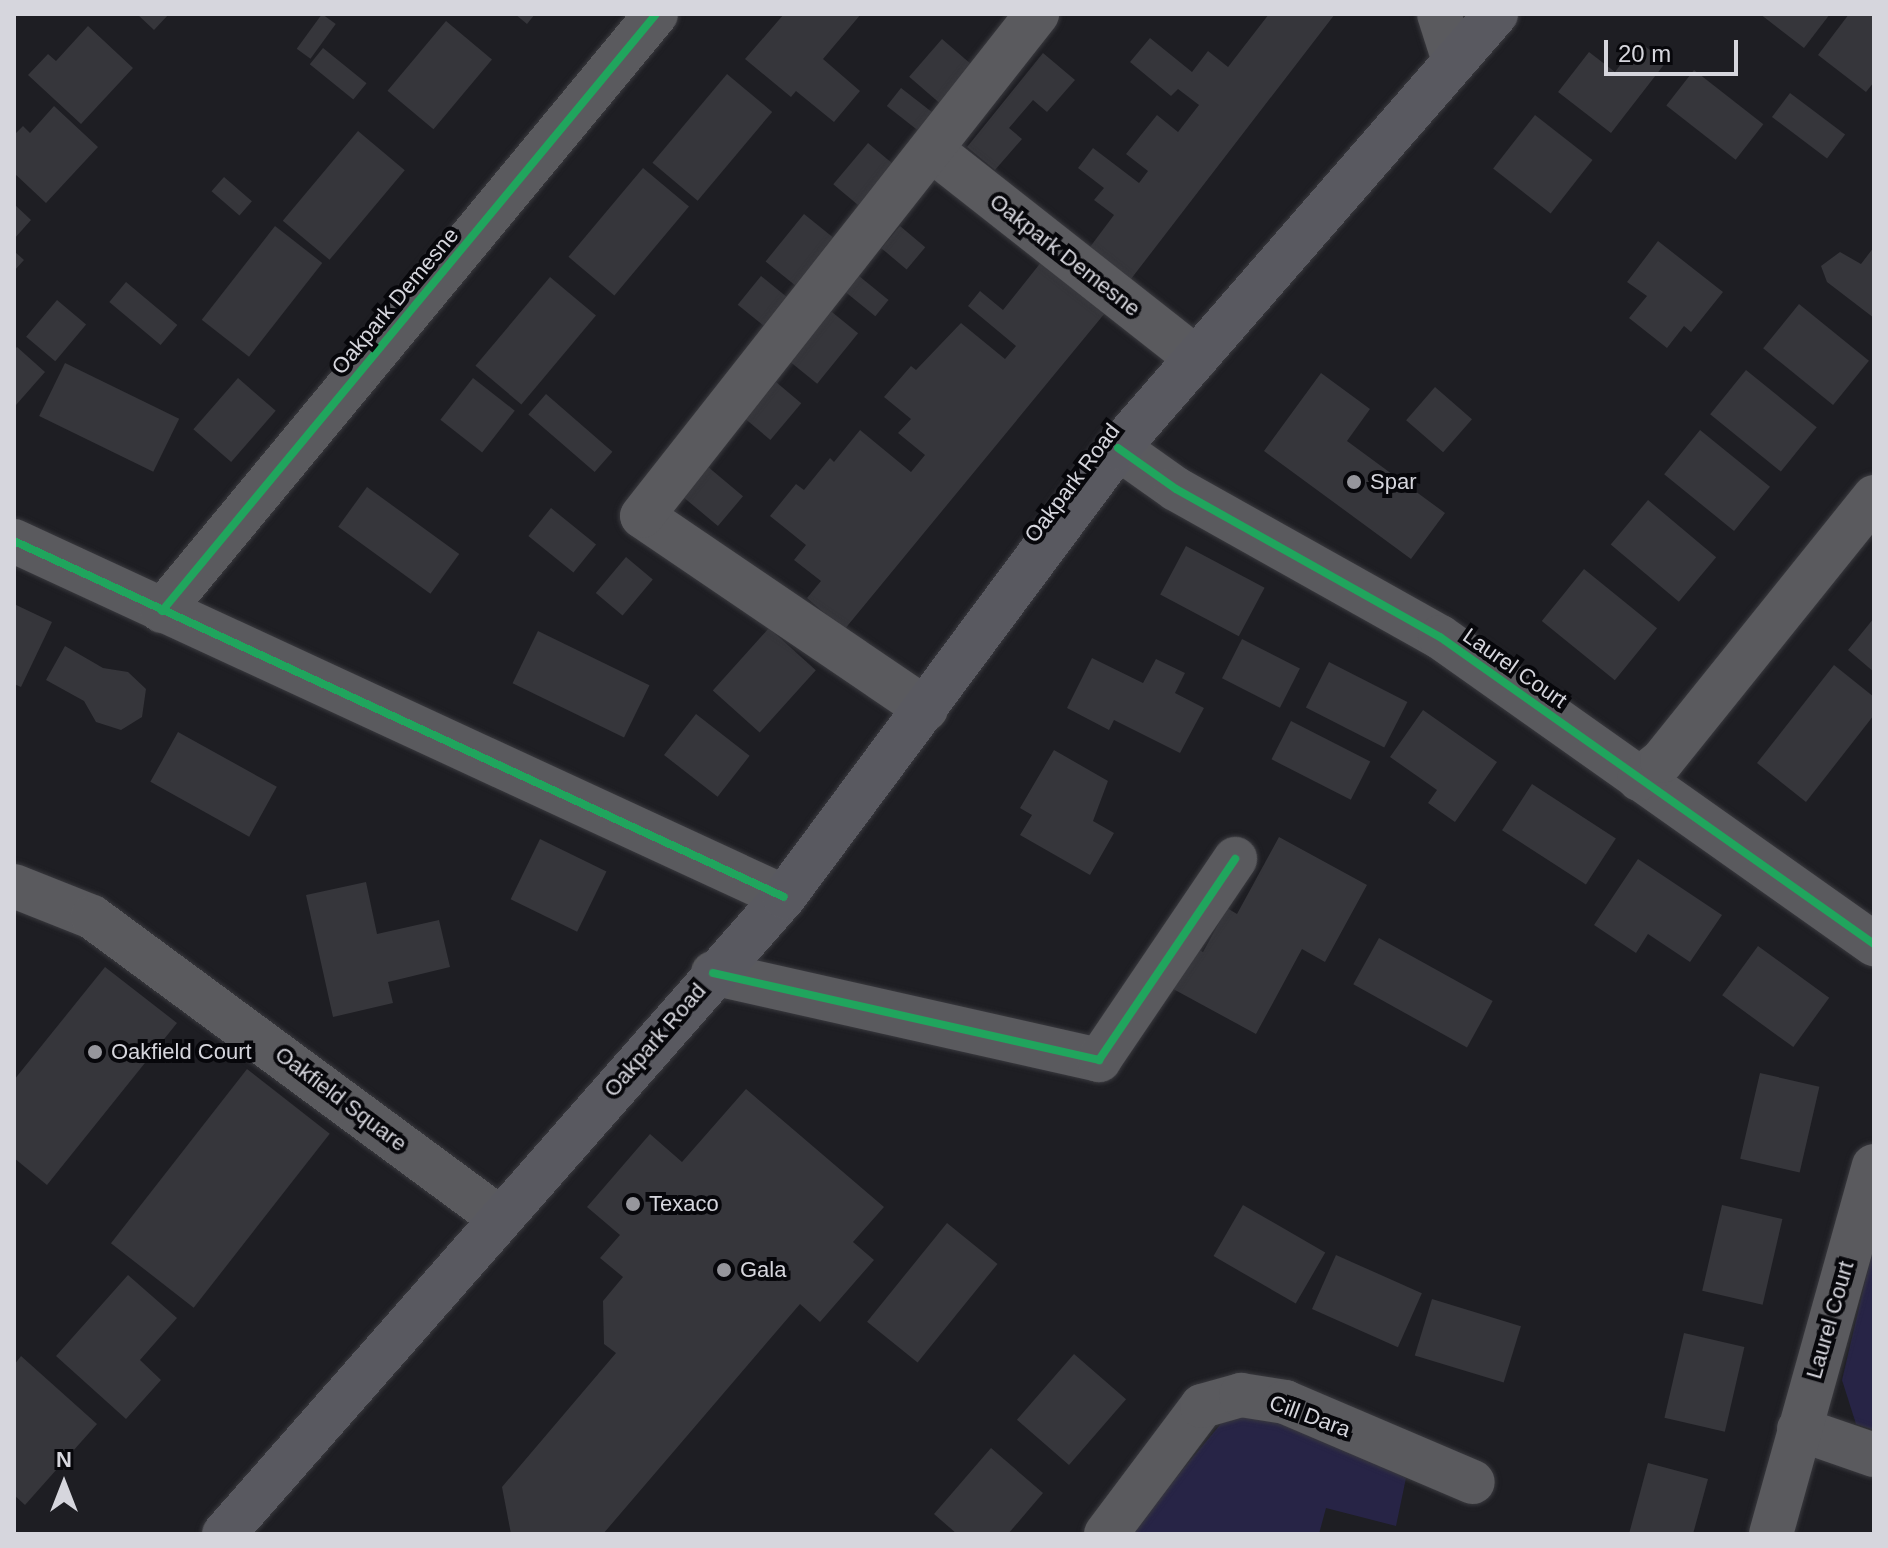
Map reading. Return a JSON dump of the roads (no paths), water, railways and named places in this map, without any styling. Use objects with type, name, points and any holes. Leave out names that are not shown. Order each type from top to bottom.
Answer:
[{"type":"main road","name":"Oakpark Road","points":[[224,1534],[713,973],[784,897],[1118,448],[1496,14]]},
{"type":"street","name":"Oakpark Demesne","points":[[162,611],[656,14]]},
{"type":"street","points":[[926,709],[642,516],[933,151],[1037,14]]},
{"type":"street","points":[[1439,14],[1454,61]]},
{"type":"street","name":"Oakpark Demesne","points":[[933,151],[1196,358]]},
{"type":"street","name":"Laurel Court","points":[[1118,448],[1176,489],[1440,637],[1874,944]]},
{"type":"street","points":[[1639,779],[1662,761],[1874,497]]},
{"type":"street","points":[[14,541],[784,897]]},
{"type":"street","points":[[713,973],[1099,1060],[1235,859]]},
{"type":"street","name":"Oakfield Square","points":[[14,886],[92,917],[501,1219]]},
{"type":"street","name":"Laurel Court","points":[[1771,1534],[1874,1166]]},
{"type":"street","name":"Cill Dara","points":[[1106,1534],[1202,1406],[1241,1395],[1285,1402],[1473,1482]]},
{"type":"street","points":[[1799,1429],[1874,1455]]},
{"type":"place","name":"Spar","points":[[1354,482]]},
{"type":"place","name":"Oakfield Court","points":[[95,1052]]},
{"type":"place","name":"Texaco","points":[[633,1204]]},
{"type":"place","name":"Gala","points":[[724,1270]]}]
